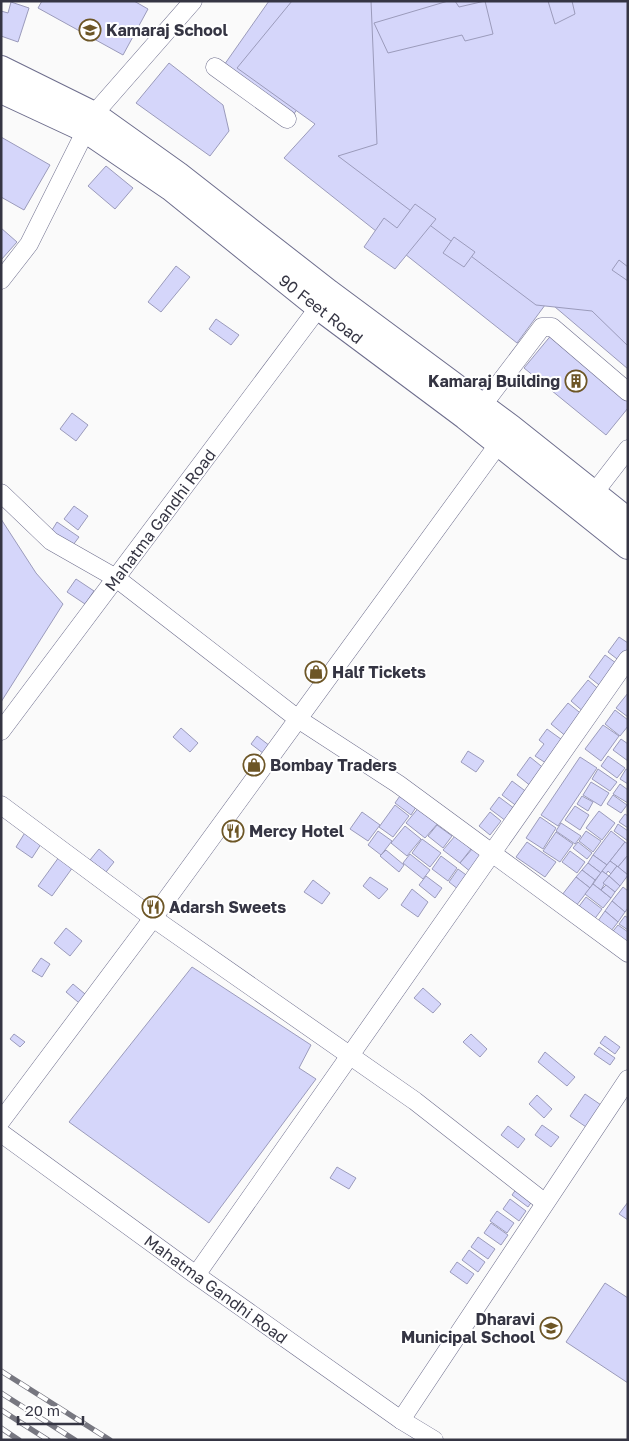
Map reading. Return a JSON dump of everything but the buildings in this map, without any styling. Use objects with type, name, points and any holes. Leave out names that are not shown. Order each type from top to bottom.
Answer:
[{"type":"main road","name":"90 Feet Road","points":[[1,68],[90,122],[174,181],[324,300],[505,435],[594,493],[628,520]]},
{"type":"main road","name":"90 Feet Road","points":[[1,91],[90,122]]},
{"type":"main road","name":"90 Feet Road","points":[[324,300],[482,406],[505,435],[628,547]]},
{"type":"street","points":[[1,280],[29,244],[90,122],[193,1]]},
{"type":"street","points":[[215,67],[287,119]]},
{"type":"street","name":"Mahatma Gandhi Road","points":[[1,731],[324,300]]},
{"type":"street","points":[[482,406],[542,327],[546,326],[552,327],[628,392]]},
{"type":"street","points":[[1,1121],[154,918],[505,435]]},
{"type":"street","points":[[594,493],[628,449]]},
{"type":"street","points":[[1,493],[51,541],[116,578],[298,719],[398,784],[628,953]]},
{"type":"street","points":[[196,1275],[628,659]]},
{"type":"street","points":[[1,805],[154,918],[351,1055],[544,1202]]},
{"type":"street","points":[[401,1420],[544,1202],[628,1079]]},
{"type":"street","name":"Mahatma Gandhi Road","points":[[1,1133],[196,1275],[401,1420],[434,1440]]},
{"type":"railway","points":[[1,1371],[110,1440]]},
{"type":"railway","points":[[1,1393],[75,1440]]},
{"type":"railway","points":[[1,1410],[48,1440]]},
{"type":"railway","points":[[1,1428],[19,1440]]},
{"type":"place","name":"Kamaraj School","points":[[90,30]]},
{"type":"place","name":"Kamaraj Building","points":[[576,381]]},
{"type":"place","name":"Half Tickets","points":[[316,672]]},
{"type":"place","name":"Bombay Traders","points":[[254,765]]},
{"type":"place","name":"Mercy Hotel","points":[[233,831]]},
{"type":"place","name":"Adarsh Sweets","points":[[153,907]]},
{"type":"place","name":"Dharavi Municipal School","points":[[551,1328]]}]
